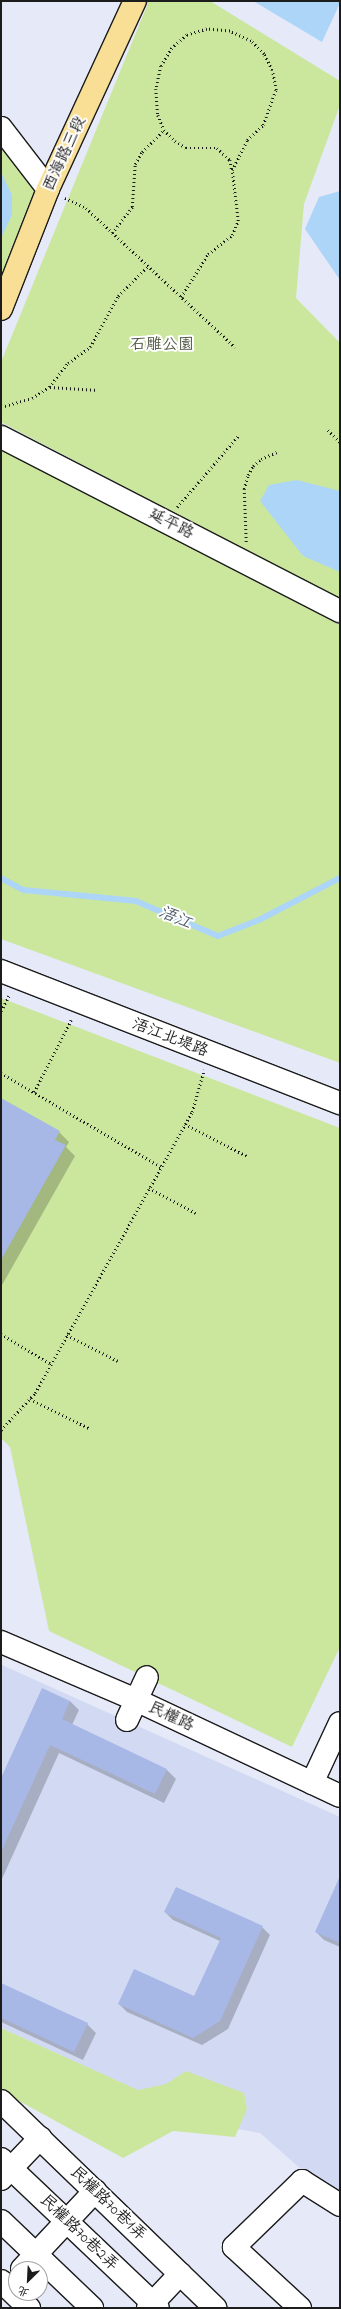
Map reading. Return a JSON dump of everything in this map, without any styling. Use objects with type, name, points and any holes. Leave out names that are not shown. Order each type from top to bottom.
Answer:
[{"type":"main road","name":"西海路三段","points":[[1,309],[48,189],[135,1]]},
{"type":"street","points":[[1,128],[48,189]]},
{"type":"street","name":"延平路","points":[[1,437],[340,612]]},
{"type":"street","name":"浯江北堤路","points":[[1,972],[340,1103]]},
{"type":"street","name":"民權路","points":[[1,1642],[136,1700],[340,1796]]},
{"type":"street","points":[[127,1720],[147,1677]]},
{"type":"street","points":[[312,1783],[340,1723]]},
{"type":"street","name":"民權路70巷1弄","points":[[1,2102],[215,2308]]},
{"type":"street","points":[[4,2169],[40,2138]]},
{"type":"street","name":"民權路70巷2弄","points":[[4,2169],[67,2222],[153,2306]]},
{"type":"street","points":[[300,2308],[234,2247],[302,2181],[340,2205]]},
{"type":"street","points":[[30,2261],[95,2191]]},
{"type":"street","points":[[1,2221],[28,2261]]},
{"type":"street","points":[[153,2306],[180,2274]]},
{"type":"street","points":[[48,2276],[92,2308]]},
{"type":"street","points":[[6,2284],[29,2308]]},
{"type":"path","points":[[181,297],[208,254],[232,235],[238,221],[230,160],[217,148],[186,148],[164,130],[158,114],[156,89],[161,66],[172,48],[187,35],[207,29],[230,31],[251,41],[264,54],[272,70],[276,90],[263,125],[247,140],[232,170]]},
{"type":"path","points":[[112,233],[132,207],[136,164],[142,152],[164,130]]},
{"type":"path","points":[[48,189],[86,208],[235,347]]},
{"type":"path","points":[[1,407],[32,398],[49,387],[68,363],[90,347],[118,296],[127,284],[148,266]]},
{"type":"path","points":[[49,387],[98,390]]},
{"type":"path","points":[[328,430],[340,442]]},
{"type":"path","points":[[165,521],[238,436]]},
{"type":"path","points":[[244,562],[248,532],[244,489],[248,475],[253,466],[262,459],[277,452]]},
{"type":"path","points":[[34,1092],[80,1002]]},
{"type":"path","points":[[1,1430],[30,1399],[192,1112],[209,1053]]},
{"type":"path","points":[[1,1073],[161,1167]]},
{"type":"path","points":[[185,1124],[247,1156]]},
{"type":"path","points":[[149,1188],[196,1213]]},
{"type":"path","points":[[1,1334],[51,1364]]},
{"type":"path","points":[[67,1335],[118,1362]]},
{"type":"path","points":[[30,1399],[89,1428]]},
{"type":"shaded area","points":[[253,1],[340,1],[340,3],[322,42]]},
{"type":"shaded area","points":[[1,172],[12,195],[12,215],[1,238]]},
{"type":"shaded area","points":[[340,191],[340,280],[305,229],[319,197]]},
{"type":"shaded area","points":[[297,480],[340,491],[340,572],[303,556],[260,501],[269,485]]},
{"type":"shaded area","points":[[2,1665],[340,1817],[340,2191],[310,2177],[260,2133],[211,2124],[1,2028]]},
{"type":"green space","name":"石雕公園","points":[[149,1],[210,1],[340,81],[340,105],[304,204],[296,298],[340,343],[340,600],[1,422],[1,362]]},
{"type":"green space","points":[[1,143],[41,193],[1,289]]},
{"type":"green space","points":[[1,450],[340,625],[340,1063],[1,939]]},
{"type":"green space","points":[[1,998],[340,1128],[340,1647],[292,1747],[49,1631],[10,1447],[1,1438]]},
{"type":"green space","points":[[1,2028],[138,2090],[166,2084],[186,2071],[244,2093],[247,2109],[235,2137],[173,2131],[123,2158],[1,2091]]},
{"type":"building","points":[[1,1098],[60,1131],[55,1140],[66,1145],[1,1260]]},
{"type":"building","points":[[42,1688],[70,1701],[62,1719],[167,1769],[155,1794],[50,1745],[1,1852],[1,1778]]},
{"type":"building","points":[[340,1876],[340,1943],[315,1932]]},
{"type":"building","points":[[176,1887],[263,1926],[220,2021],[193,2038],[118,2004],[134,1969],[194,1996],[221,1938],[164,1912]]},
{"type":"building","points":[[1,1983],[88,2023],[74,2052],[1,2018]]},
{"type":"waterway","name":"浯江","points":[[1,878],[24,890],[136,901],[218,936],[259,920],[340,878]]}]
